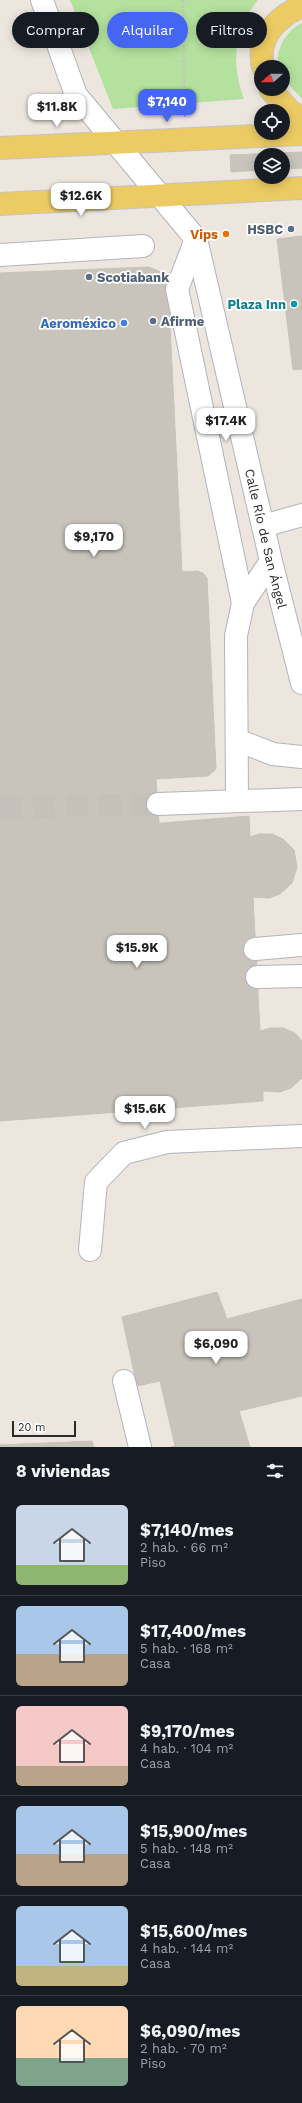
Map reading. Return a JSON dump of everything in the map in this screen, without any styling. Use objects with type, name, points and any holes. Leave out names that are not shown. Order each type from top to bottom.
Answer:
[{"type":"main road","points":[[261,60],[260,56],[264,38],[276,22],[291,11],[302,6]]},
{"type":"main road","points":[[276,96],[291,112],[302,118]]},
{"type":"main road","points":[[0,148],[302,134]]},
{"type":"main road","points":[[0,204],[302,188]]},
{"type":"street","name":"Calle Río de San Ángel","points":[[42,0],[76,95],[196,239],[270,561],[297,647],[302,683]]},
{"type":"street","points":[[196,239],[177,289],[243,603]]},
{"type":"street","points":[[0,255],[143,246]]},
{"type":"street","points":[[263,526],[302,515]]},
{"type":"street","points":[[237,801],[236,636],[243,603],[270,561]]},
{"type":"street","points":[[236,740],[273,754],[302,757]]},
{"type":"street","points":[[158,804],[302,798]]},
{"type":"street","points":[[255,949],[294,947],[302,945]]},
{"type":"street","points":[[257,977],[302,976]]},
{"type":"street","points":[[90,1250],[96,1182],[124,1153],[167,1142],[302,1136]]},
{"type":"street","points":[[124,1381],[140,1447]]},
{"type":"path","points":[[183,0],[186,139]]},
{"type":"green space","points":[[70,0],[258,0],[249,12],[196,12],[196,48],[237,48],[237,73],[244,99],[113,109],[89,48],[99,48],[99,12],[75,12]]},
{"type":"green space","points":[[302,23],[302,99],[290,86],[290,60],[278,60],[278,54],[283,41],[296,26]]},
{"type":"building","points":[[290,152],[302,152],[302,168],[290,169]]},
{"type":"building","points":[[254,154],[254,170],[231,172],[230,155]]},
{"type":"building","name":"Plaza Inn","points":[[302,236],[302,369],[293,370],[277,239]]},
{"type":"building","points":[[149,267],[165,274],[168,283],[182,572],[197,571],[203,573],[207,578],[216,769],[208,776],[156,779],[159,823],[0,836],[0,273]]},
{"type":"building","points":[[249,816],[250,837],[259,834],[272,834],[283,839],[294,850],[297,867],[292,883],[280,894],[269,898],[253,897],[260,1031],[270,1028],[283,1028],[295,1033],[302,1041],[302,1078],[291,1088],[280,1092],[263,1091],[263,1101],[0,1121],[0,836]]},
{"type":"building","points":[[217,1292],[227,1319],[302,1299],[302,1396],[239,1411],[250,1447],[171,1447],[175,1446],[160,1381],[137,1386],[122,1317]]},
{"type":"building","points":[[92,1441],[94,1447],[0,1447],[0,1445]]},
{"type":"tunnel","points":[[0,808],[158,804]]},
{"type":"place","name":"HSBC","points":[[291,229]]},
{"type":"place","name":"Vips","points":[[226,234]]},
{"type":"place","name":"Scotiabank","points":[[89,277]]},
{"type":"place","name":"Plaza Inn","points":[[294,304]]},
{"type":"place","name":"Afirme","points":[[153,321]]},
{"type":"place","name":"Aeroméxico","points":[[124,323]]}]
